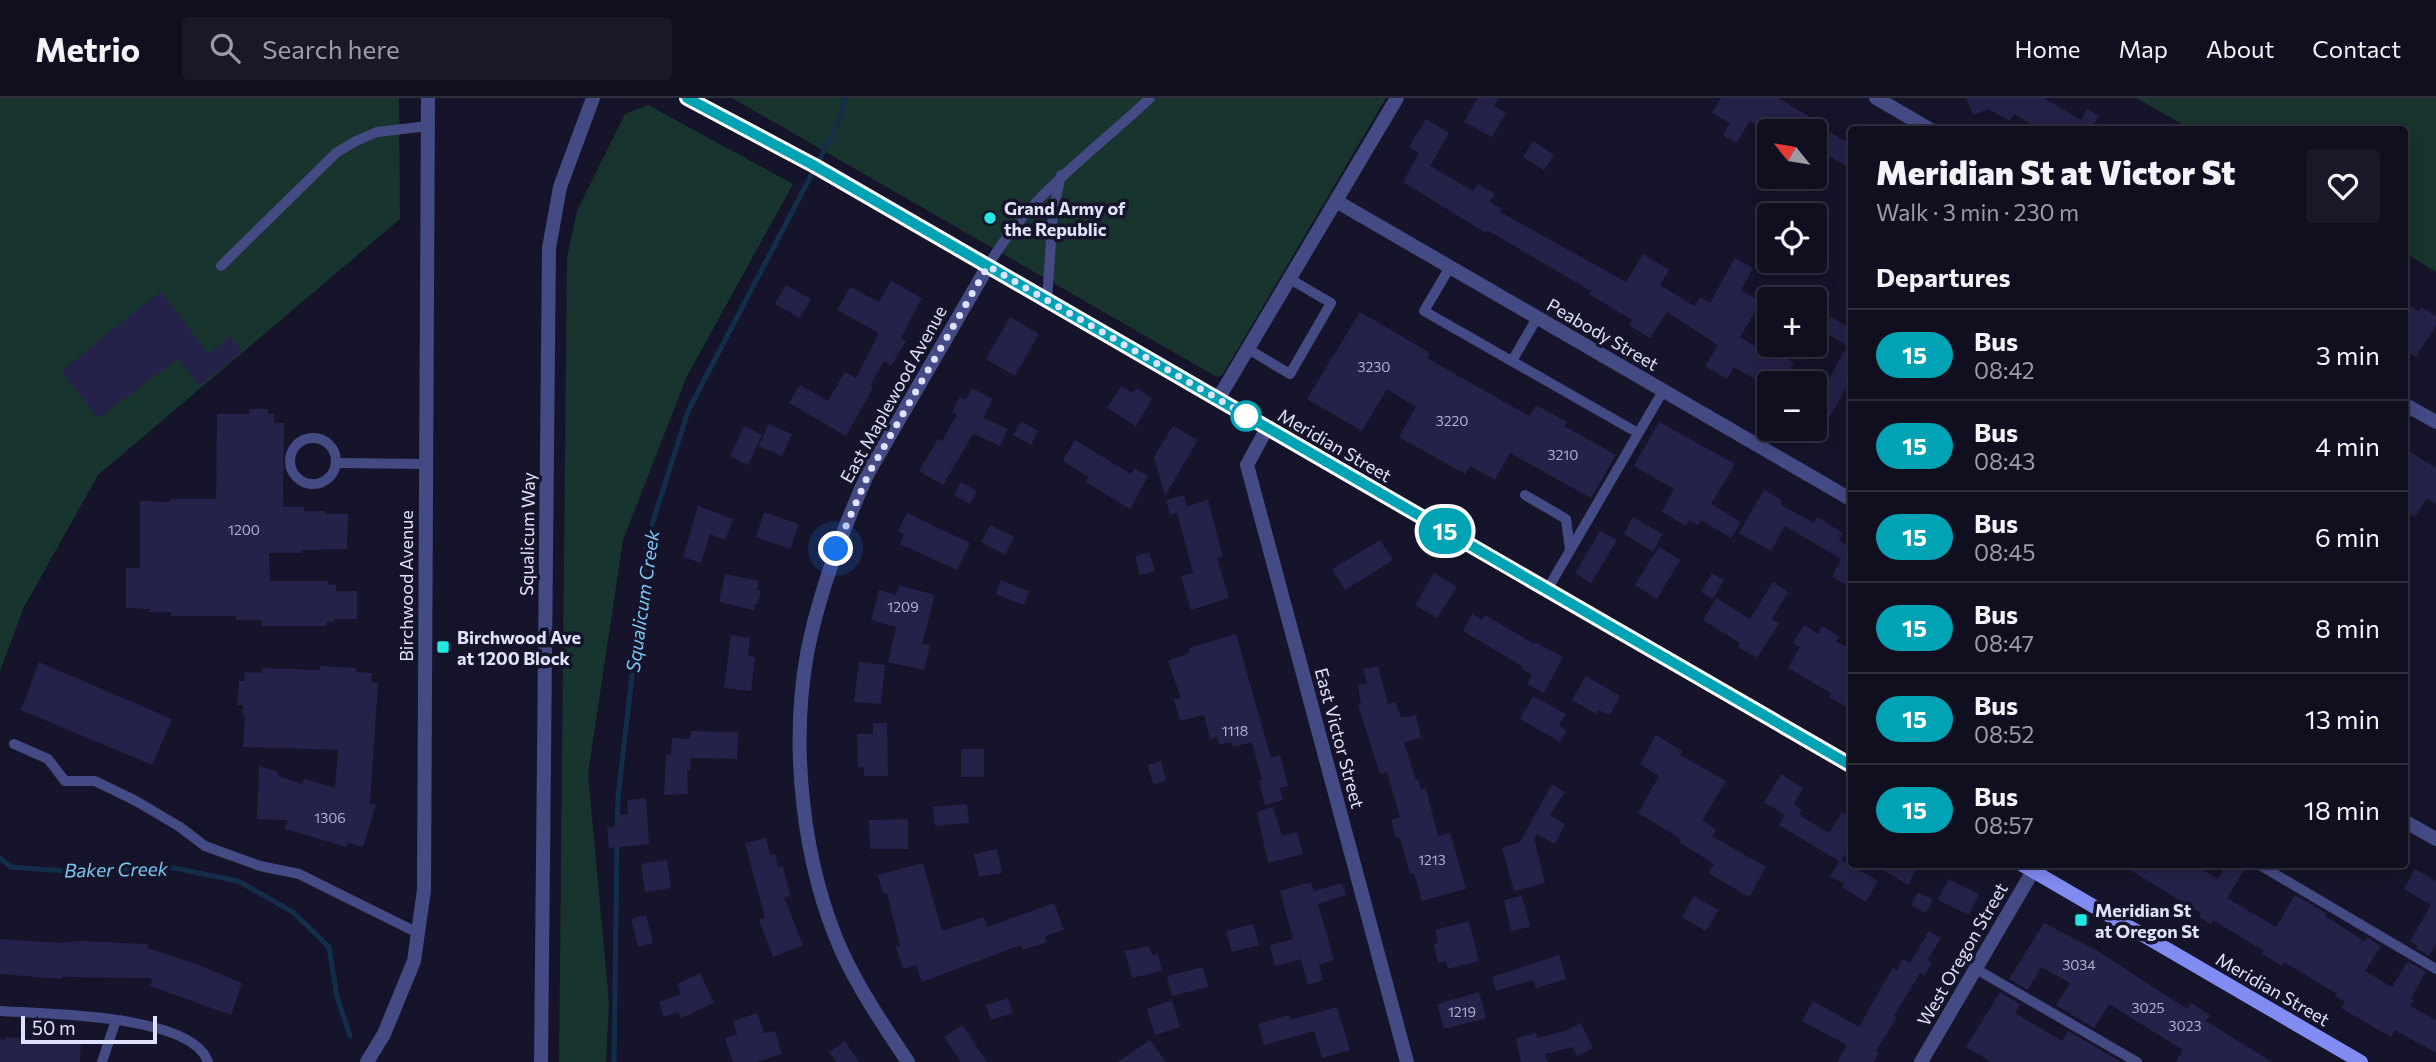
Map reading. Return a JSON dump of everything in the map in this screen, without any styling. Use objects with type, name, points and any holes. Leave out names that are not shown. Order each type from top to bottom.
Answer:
[{"type":"main road","name":"Meridian Street","points":[[687,98],[815,166],[1848,764]]},
{"type":"main road","name":"Meridian Street","points":[[2032,868],[2361,1062]]},
{"type":"street","name":"Birchwood Avenue","points":[[367,1062],[384,1034],[415,961],[424,890],[428,98]]},
{"type":"street","name":"Squalicum Way","points":[[541,1062],[549,248],[560,187],[593,98]]},
{"type":"street","points":[[1218,399],[1397,98]]},
{"type":"street","points":[[1876,98],[1924,126]]},
{"type":"street","name":"Peabody Street","points":[[1336,201],[1848,498]]},
{"type":"street","name":"East Maplewood Avenue","points":[[908,1062],[867,1000],[842,952],[825,905],[811,853],[803,802],[800,751],[802,702],[807,655],[822,592],[853,507],[869,473],[988,266]]},
{"type":"street","points":[[2408,406],[2436,422]]},
{"type":"street","name":"East Victor Street","points":[[1267,428],[1247,465],[1407,1062]]},
{"type":"street","points":[[2408,823],[2436,839]]},
{"type":"street","name":"West Oregon Street","points":[[1921,1062],[1976,969],[2029,868]]},
{"type":"lane","points":[[988,266],[1017,222],[1061,175],[1150,98]]},
{"type":"lane","points":[[221,266],[336,153],[377,132],[428,127]]},
{"type":"lane","points":[[1047,300],[1053,212],[1061,175]]},
{"type":"lane","points":[[1450,267],[1424,311],[1638,433]]},
{"type":"lane","points":[[1248,349],[1290,374],[1331,303],[1290,279]]},
{"type":"lane","points":[[1512,361],[1537,318]]},
{"type":"lane","points":[[1547,590],[1662,391]]},
{"type":"lane","points":[[311,439],[326,442],[335,455],[336,463],[331,476],[319,484],[312,484],[304,483],[294,474],[290,460],[297,446],[311,439]]},
{"type":"lane","points":[[336,463],[426,464]]},
{"type":"lane","points":[[1525,495],[1566,519],[1570,550]]},
{"type":"lane","points":[[14,744],[48,759],[65,781],[95,781],[136,801],[205,846],[260,866],[299,874],[418,933]]},
{"type":"lane","points":[[2265,868],[2436,969]]},
{"type":"lane","points":[[1976,969],[2137,1062]]},
{"type":"lane","points":[[0,1011],[135,1021],[191,1040],[205,1053],[208,1062]]},
{"type":"lane","points":[[102,1062],[116,1020]]},
{"type":"green space","points":[[0,98],[399,98],[400,219],[98,475],[24,607],[0,671]]},
{"type":"green space","points":[[732,98],[1386,98],[1219,377]]},
{"type":"green space","points":[[2136,98],[2436,98],[2436,272],[2408,255],[2408,126],[2186,126]]},
{"type":"green space","points":[[648,105],[793,184],[687,376],[623,540],[588,774],[609,1003],[606,1062],[559,1062],[567,258],[577,211],[625,114]]},
{"type":"building","points":[[1478,98],[1498,98],[1494,106],[1506,113],[1492,137],[1464,122]]},
{"type":"building","points":[[1721,98],[1778,98],[1810,117],[1757,119],[1757,125],[1750,121],[1736,143],[1723,135],[1730,123],[1712,113]]},
{"type":"building","points":[[1966,98],[2044,98],[2081,120],[2087,109],[2099,116],[2093,126],[2035,126],[2014,114],[2010,121],[1988,109],[1973,115]]},
{"type":"building","points":[[1426,119],[1449,133],[1430,166],[1473,191],[1478,184],[1495,194],[1490,202],[1502,209],[1500,212],[1626,282],[1643,254],[1669,270],[1660,285],[1694,306],[1700,297],[1710,303],[1735,258],[1753,268],[1741,290],[1757,300],[1757,309],[1740,337],[1757,347],[1757,357],[1785,357],[1794,362],[1789,371],[1757,371],[1757,381],[1734,367],[1727,379],[1705,366],[1718,345],[1667,312],[1650,338],[1629,325],[1632,320],[1589,294],[1591,291],[1487,230],[1486,233],[1403,182],[1419,153],[1409,147]]},
{"type":"building","points":[[1827,130],[1848,143],[1848,168],[1827,155]]},
{"type":"building","points":[[1533,141],[1554,155],[1544,170],[1523,157]]},
{"type":"building","points":[[891,281],[922,298],[901,338],[906,341],[891,366],[884,361],[870,386],[873,388],[846,436],[789,403],[800,385],[828,401],[845,372],[856,378],[879,333],[837,310],[850,287],[879,302]]},
{"type":"building","points":[[786,285],[811,299],[800,318],[775,304]]},
{"type":"building","points":[[161,291],[208,354],[230,336],[242,351],[199,386],[178,358],[98,418],[61,371]]},
{"type":"building","points":[[2408,304],[2419,311],[2421,307],[2436,316],[2436,325],[2416,357],[2408,352]]},
{"type":"building","points":[[1360,312],[1430,353],[1427,358],[1529,416],[1536,405],[1567,422],[1564,426],[1616,455],[1591,498],[1510,453],[1495,480],[1470,466],[1465,474],[1399,437],[1416,407],[1387,389],[1362,431],[1307,399]]},
{"type":"building","points":[[1827,315],[1848,327],[1848,385],[1828,420],[1827,383],[1847,346],[1827,334]]},
{"type":"building","points":[[1010,317],[1039,334],[1015,376],[986,359]]},
{"type":"building","points":[[1121,386],[1133,393],[1136,388],[1152,399],[1136,426],[1107,408]]},
{"type":"building","points":[[972,388],[993,399],[983,418],[1008,429],[1000,446],[974,434],[943,485],[919,471],[938,439],[942,441],[957,415],[952,412],[960,397],[966,400]]},
{"type":"building","points":[[250,409],[268,409],[268,414],[274,414],[274,423],[284,423],[283,507],[304,507],[304,511],[325,511],[325,514],[348,514],[347,549],[269,553],[270,581],[328,581],[328,585],[336,585],[336,591],[357,591],[357,619],[334,619],[334,622],[327,622],[326,626],[262,626],[262,620],[236,620],[236,616],[171,616],[171,612],[126,608],[126,568],[140,568],[140,501],[216,499],[217,414],[249,414]]},
{"type":"building","points":[[1021,421],[1038,431],[1031,445],[1013,435]]},
{"type":"building","points":[[1659,422],[1735,464],[1711,504],[1741,522],[1731,538],[1701,520],[1698,525],[1689,520],[1686,526],[1662,512],[1674,489],[1634,466]]},
{"type":"building","points":[[768,424],[792,434],[782,456],[759,446]]},
{"type":"building","points":[[744,426],[762,435],[748,465],[730,456]]},
{"type":"building","points":[[1173,426],[1198,440],[1165,496],[1154,457]]},
{"type":"building","points":[[1075,440],[1131,474],[1134,468],[1148,476],[1130,509],[1086,482],[1089,477],[1063,460]]},
{"type":"building","points":[[2408,450],[2436,468],[2436,504],[2427,498],[2415,517],[2408,513]]},
{"type":"building","points":[[961,482],[977,491],[970,504],[954,495]]},
{"type":"building","points":[[1764,490],[1782,500],[1780,504],[1814,523],[1817,517],[1843,533],[1839,540],[1848,545],[1848,586],[1832,577],[1841,559],[1785,526],[1771,551],[1739,533]]},
{"type":"building","points":[[1184,495],[1187,506],[1208,500],[1223,557],[1217,558],[1229,598],[1191,610],[1181,576],[1193,573],[1177,513],[1170,515],[1166,500]]},
{"type":"building","points":[[698,506],[733,519],[725,540],[710,534],[701,563],[683,557]]},
{"type":"building","points":[[764,512],[799,524],[790,549],[756,537]]},
{"type":"building","points":[[907,513],[970,543],[957,570],[900,544],[904,534],[898,531]]},
{"type":"building","points":[[1633,517],[1662,534],[1653,552],[1624,534]]},
{"type":"building","points":[[990,525],[1014,537],[1005,555],[981,542]]},
{"type":"building","points":[[1600,531],[1617,540],[1591,583],[1575,573]]},
{"type":"building","points":[[1380,540],[1393,560],[1345,590],[1332,569]]},
{"type":"building","points":[[1659,547],[1680,560],[1657,599],[1635,585]]},
{"type":"building","points":[[1149,552],[1155,571],[1140,575],[1135,556]]},
{"type":"building","points":[[1434,573],[1457,587],[1437,618],[1415,605]]},
{"type":"building","points":[[1712,573],[1724,580],[1713,599],[1701,592]]},
{"type":"building","points":[[725,574],[759,581],[757,590],[761,591],[754,610],[719,602]]},
{"type":"building","points":[[1001,580],[1029,591],[1024,605],[996,594]]},
{"type":"building","points":[[1773,582],[1788,592],[1772,619],[1779,623],[1757,658],[1738,647],[1740,643],[1703,620],[1716,598],[1750,619]]},
{"type":"building","points":[[899,585],[935,595],[922,644],[930,645],[924,670],[888,662],[896,627],[871,620],[879,590],[896,595]]},
{"type":"building","points":[[1472,614],[1482,620],[1485,615],[1534,644],[1535,642],[1563,657],[1544,693],[1527,684],[1532,675],[1521,669],[1522,666],[1463,631]]},
{"type":"building","points":[[1804,625],[1818,634],[1822,626],[1839,636],[1836,642],[1848,647],[1848,708],[1829,697],[1831,693],[1788,668],[1800,647],[1793,643]]},
{"type":"building","points":[[1236,634],[1271,758],[1280,755],[1288,786],[1280,788],[1283,800],[1265,805],[1259,781],[1262,780],[1252,742],[1233,747],[1231,742],[1219,745],[1217,737],[1210,739],[1204,715],[1180,721],[1174,699],[1181,698],[1168,661],[1190,653],[1189,648]]},
{"type":"building","points":[[731,635],[750,638],[748,656],[755,657],[751,691],[724,688]]},
{"type":"building","points":[[39,662],[172,719],[152,765],[21,710]]},
{"type":"building","points":[[859,662],[885,665],[881,704],[854,702]]},
{"type":"building","points":[[320,666],[356,668],[356,672],[372,673],[371,682],[378,683],[370,804],[376,805],[363,847],[348,843],[347,847],[285,829],[288,820],[257,819],[259,766],[302,784],[304,779],[335,788],[338,750],[243,747],[245,716],[242,716],[243,705],[237,705],[239,681],[244,681],[245,672],[262,673],[262,668],[320,670]]},
{"type":"building","points":[[1378,666],[1388,704],[1396,702],[1401,718],[1416,715],[1421,738],[1404,742],[1416,780],[1418,779],[1421,789],[1426,788],[1438,836],[1450,833],[1466,889],[1422,901],[1414,873],[1410,874],[1400,837],[1396,838],[1391,820],[1400,817],[1387,772],[1380,774],[1358,705],[1361,704],[1358,685],[1367,683],[1363,669]]},
{"type":"building","points":[[1586,676],[1620,696],[1610,715],[1598,710],[1596,714],[1572,700]]},
{"type":"building","points":[[1533,696],[1566,714],[1559,726],[1567,730],[1560,742],[1520,719]]},
{"type":"building","points":[[873,723],[887,723],[888,776],[864,776],[864,767],[858,767],[857,734],[873,734]]},
{"type":"building","points":[[691,731],[738,732],[737,759],[691,758],[690,770],[687,770],[688,794],[664,795],[666,754],[671,755],[672,738],[690,739]]},
{"type":"building","points":[[1656,735],[1682,751],[1680,755],[1726,781],[1702,820],[1716,830],[1712,836],[1766,867],[1749,897],[1708,873],[1714,864],[1679,842],[1681,839],[1638,813],[1659,776],[1640,764]]},
{"type":"building","points":[[961,749],[984,749],[984,777],[961,777]]},
{"type":"building","points":[[1161,761],[1166,781],[1153,784],[1148,765]]},
{"type":"building","points":[[1781,774],[1803,788],[1794,804],[1802,810],[1799,815],[1829,833],[1842,812],[1848,816],[1848,851],[1842,860],[1848,864],[1848,868],[1856,868],[1878,881],[1866,902],[1830,876],[1839,861],[1779,825],[1785,815],[1764,802]]},
{"type":"building","points":[[1552,784],[1565,792],[1550,815],[1565,824],[1555,844],[1537,834],[1534,838],[1545,883],[1514,891],[1502,848],[1520,842]]},
{"type":"building","points":[[646,798],[649,844],[609,848],[607,828],[618,826],[617,815],[628,814],[627,800]]},
{"type":"building","points":[[967,804],[969,823],[935,826],[933,807]]},
{"type":"building","points":[[1273,807],[1282,836],[1297,832],[1303,854],[1268,863],[1257,812]]},
{"type":"building","points":[[908,819],[908,849],[870,849],[869,820]]},
{"type":"building","points":[[766,838],[770,855],[775,854],[778,867],[783,866],[790,896],[784,897],[803,945],[773,957],[759,920],[765,918],[745,843]]},
{"type":"building","points":[[997,849],[1002,873],[979,877],[974,854]]},
{"type":"building","points":[[667,860],[671,888],[645,892],[641,864]]},
{"type":"building","points":[[923,863],[942,931],[984,917],[987,927],[1054,903],[1064,930],[1045,936],[1047,942],[1023,950],[1021,945],[922,982],[916,965],[903,969],[896,947],[900,946],[887,893],[883,894],[878,875]]},
{"type":"building","points":[[1880,868],[1917,868],[1908,885]]},
{"type":"building","points":[[2127,868],[2200,868],[2218,879],[2225,868],[2246,868],[2227,898],[2276,927],[2295,895],[2326,913],[2325,916],[2364,941],[2367,937],[2381,946],[2365,971],[2392,987],[2408,961],[2426,972],[2411,998],[2414,1000],[2410,1006],[2436,1020],[2436,1053],[2395,1030],[2391,1037],[2341,1008],[2345,1002],[2335,996],[2337,994],[2284,962],[2282,966],[2262,954],[2264,951],[2213,920],[2211,924],[2199,917],[2201,913]]},
{"type":"building","points":[[2415,869],[2436,881],[2436,943],[2429,956],[2410,941],[2431,905],[2404,889]]},
{"type":"building","points":[[1948,879],[1979,894],[1969,915],[1938,900]]},
{"type":"building","points":[[1311,882],[1314,891],[1342,883],[1346,895],[1318,904],[1334,960],[1319,965],[1323,980],[1308,985],[1301,959],[1275,966],[1270,945],[1293,939],[1280,891]]},
{"type":"building","points":[[1918,892],[1933,900],[1926,913],[1911,905]]},
{"type":"building","points":[[1522,896],[1530,927],[1511,931],[1504,900]]},
{"type":"building","points":[[1694,896],[1718,910],[1706,931],[1682,917]]},
{"type":"building","points":[[646,915],[653,943],[638,947],[631,919]]},
{"type":"building","points":[[1469,921],[1479,961],[1448,969],[1446,961],[1438,963],[1434,944],[1438,943],[1435,930]]},
{"type":"building","points":[[2044,923],[2096,950],[2187,1009],[2191,1003],[2210,1015],[2206,1021],[2272,1062],[2176,1062],[2183,1050],[2109,1004],[2094,1028],[2056,1005],[2070,983],[2041,967],[2028,990],[2009,979]]},
{"type":"building","points":[[1253,924],[1259,945],[1232,952],[1226,931]]},
{"type":"building","points":[[1929,931],[1941,938],[1927,960],[1932,963],[1925,975],[1920,973],[1894,1016],[1897,1017],[1876,1051],[1879,1053],[1874,1062],[1837,1062],[1847,1045],[1802,1021],[1813,1001],[1859,1027],[1893,967],[1897,970],[1903,959],[1910,963]]},
{"type":"building","points":[[0,939],[148,944],[148,948],[242,983],[231,1015],[150,986],[153,978],[61,979],[0,974]]},
{"type":"building","points":[[1149,946],[1152,955],[1158,954],[1162,971],[1132,978],[1125,951]]},
{"type":"building","points":[[1559,955],[1566,979],[1536,988],[1533,980],[1496,991],[1492,977]]},
{"type":"building","points":[[1203,967],[1208,987],[1172,996],[1167,976]]},
{"type":"building","points":[[700,973],[714,1003],[681,1018],[678,1012],[664,1017],[659,1002],[681,994],[677,984]]},
{"type":"building","points":[[1479,992],[1486,1018],[1444,1029],[1437,1004]]},
{"type":"building","points":[[2000,992],[2020,1004],[2015,1013],[2062,1041],[2068,1031],[2121,1062],[1991,1062],[1966,1047]]},
{"type":"building","points":[[1008,998],[1013,1013],[991,1020],[986,1005]]},
{"type":"building","points":[[1172,1000],[1180,1027],[1155,1035],[1147,1009]]},
{"type":"building","points":[[1337,1007],[1350,1050],[1322,1058],[1314,1031],[1264,1045],[1258,1024],[1289,1015],[1290,1020]]},
{"type":"building","points":[[757,1013],[764,1033],[775,1031],[782,1054],[756,1062],[733,1062],[725,1038],[737,1034],[733,1021]]},
{"type":"building","points":[[1581,1023],[1593,1048],[1577,1056],[1572,1047],[1545,1054],[1548,1062],[1521,1062],[1516,1038],[1536,1033],[1537,1038],[1565,1031]]},
{"type":"building","points":[[962,1025],[987,1062],[961,1062],[944,1037]]},
{"type":"building","points":[[5,1037],[81,1043],[80,1062],[0,1062],[0,1039],[5,1040]]},
{"type":"building","points":[[1150,1040],[1166,1062],[1118,1062]]},
{"type":"building","points":[[845,1041],[859,1062],[836,1062],[829,1052]]},
{"type":"waterway","name":"Squalicum Creek","points":[[617,833],[618,797],[648,537],[688,411],[840,120],[845,98]]},
{"type":"waterway","name":"Squalicum Creek","points":[[614,1062],[617,842]]},
{"type":"waterway","name":"Baker Creek","points":[[0,858],[11,867],[78,872],[169,867],[238,881],[293,912],[329,947],[337,997],[350,1036]]},
{"type":"bus line","name":"15","points":[[687,98],[815,166],[1848,764]]},
{"type":"place","name":"Grand Army of the Republic","points":[[990,218]]},
{"type":"place","name":"Birchwood Ave at 1200 Block","points":[[443,647]]},
{"type":"place","name":"Meridian St at Oregon St","points":[[2081,920]]},
{"type":"route","points":[[836,549],[869,473],[988,266],[1251,418],[1246,416]]}]
